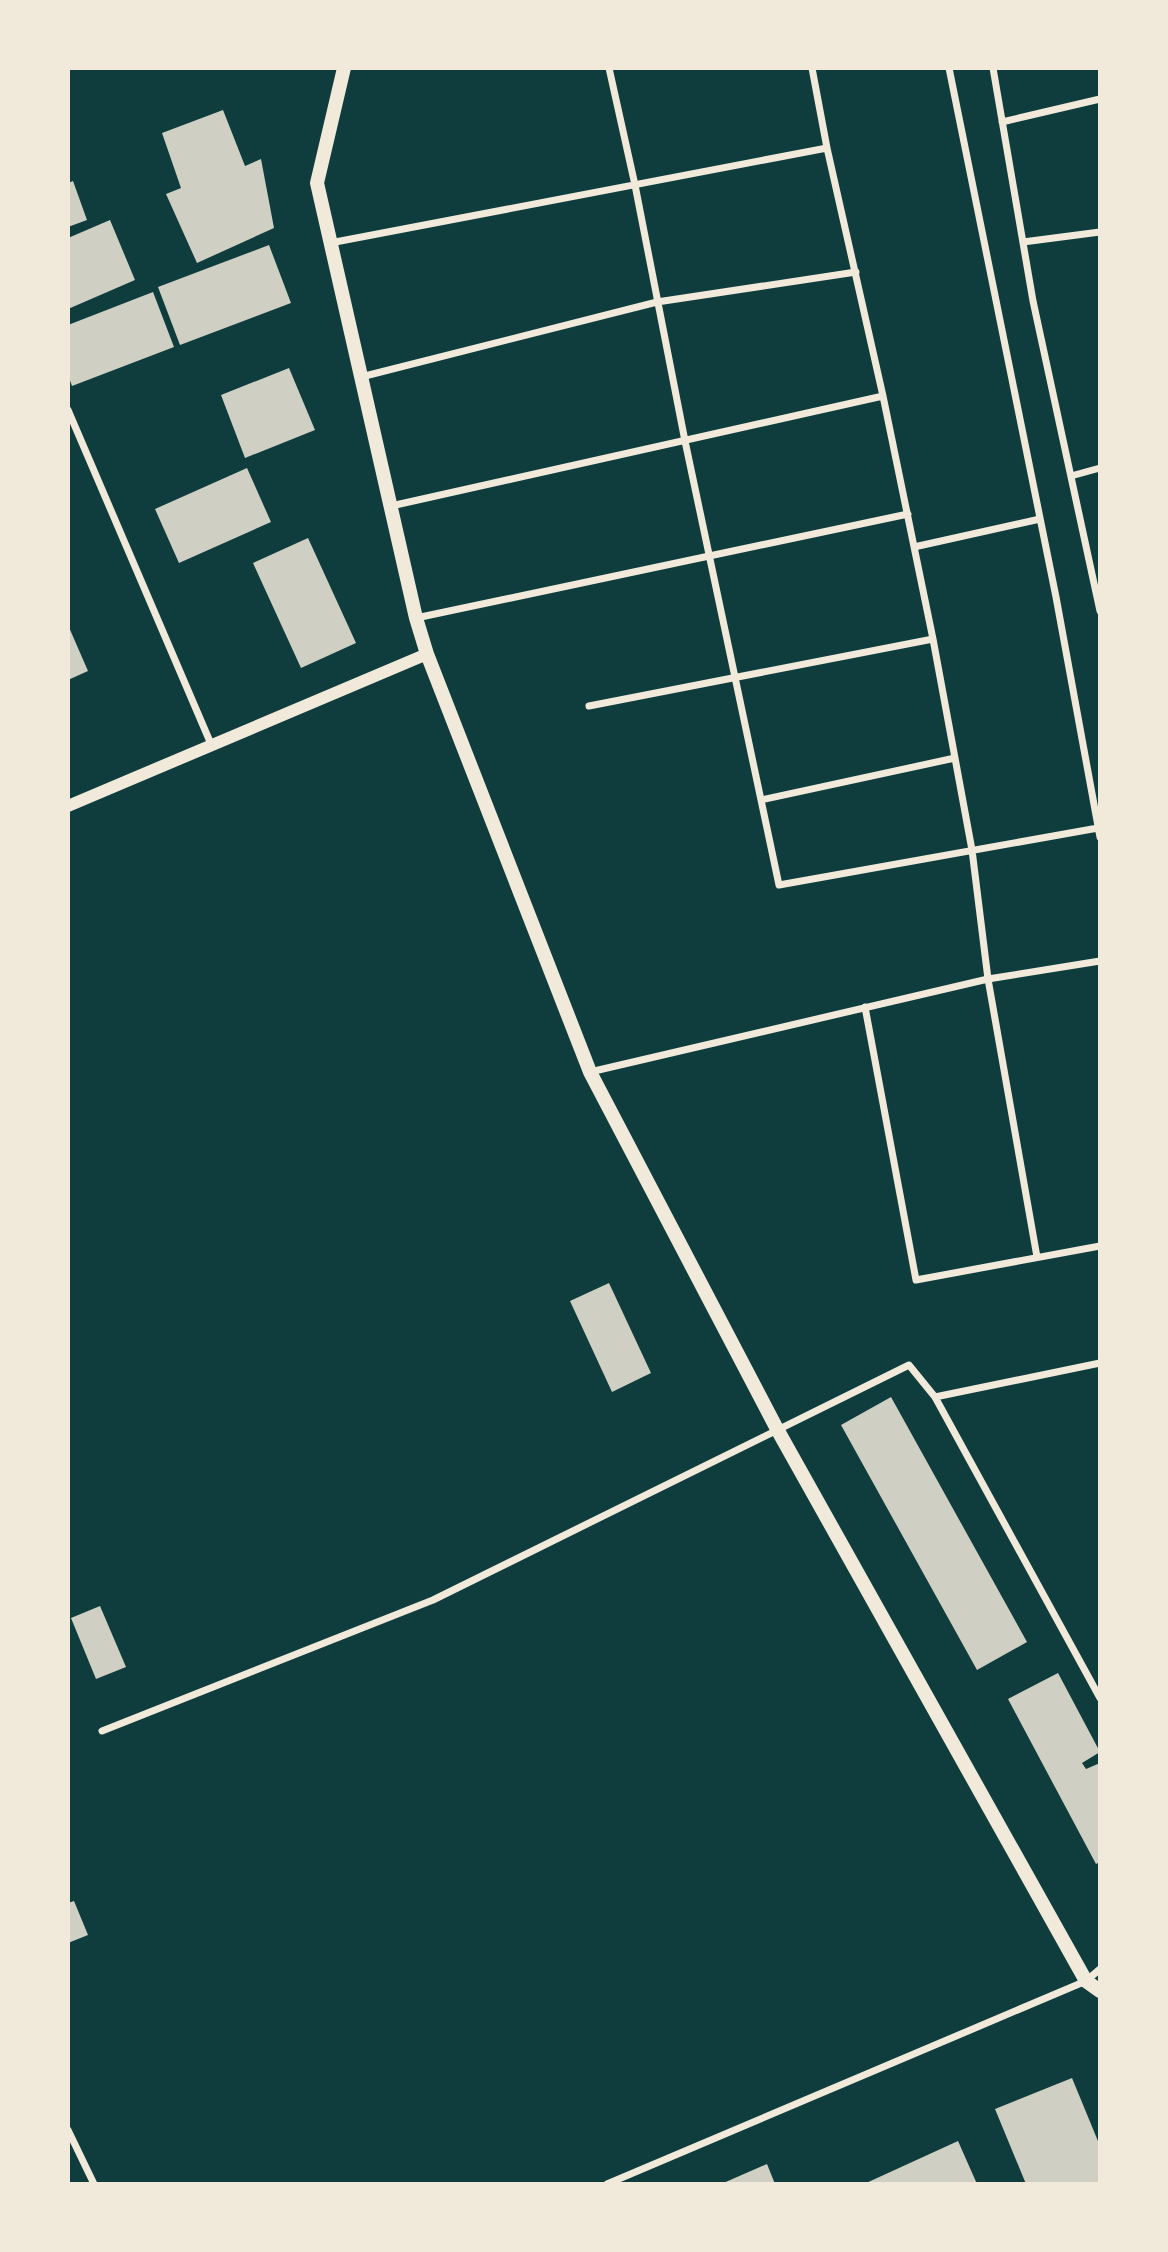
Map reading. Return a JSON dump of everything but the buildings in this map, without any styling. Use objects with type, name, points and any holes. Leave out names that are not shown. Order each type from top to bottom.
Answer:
[{"type":"main road","points":[[344,68],[317,183],[416,618],[427,654],[590,1072],[777,1429],[1086,1981],[1100,1991]]},
{"type":"street","points":[[609,68],[779,885],[1098,828]]},
{"type":"street","points":[[812,68],[933,639],[972,850],[988,979],[1037,1257]]},
{"type":"street","points":[[950,68],[1100,837]]},
{"type":"street","points":[[993,68],[1033,301],[1100,609]]},
{"type":"street","points":[[1002,122],[1100,99]]},
{"type":"street","points":[[330,243],[827,148]]},
{"type":"street","points":[[1023,242],[1100,232]]},
{"type":"street","points":[[361,377],[657,302],[856,272]]},
{"type":"street","points":[[391,506],[883,396]]},
{"type":"street","points":[[68,410],[211,744]]},
{"type":"street","points":[[1071,476],[1100,468]]},
{"type":"street","points":[[416,618],[908,514]]},
{"type":"street","points":[[914,547],[1040,519]]},
{"type":"street","points":[[589,706],[933,639]]},
{"type":"street","points":[[68,806],[427,654]]},
{"type":"street","points":[[761,800],[955,758]]},
{"type":"street","points":[[590,1072],[988,979],[1100,961]]},
{"type":"street","points":[[865,1007],[916,1280],[1100,1246]]},
{"type":"street","points":[[935,1397],[1100,1363]]},
{"type":"street","points":[[102,1731],[433,1600],[909,1365],[935,1397],[1100,1698]]},
{"type":"street","points":[[607,2184],[1086,1981],[1100,1969]]},
{"type":"street","points":[[68,2130],[94,2184]]}]
